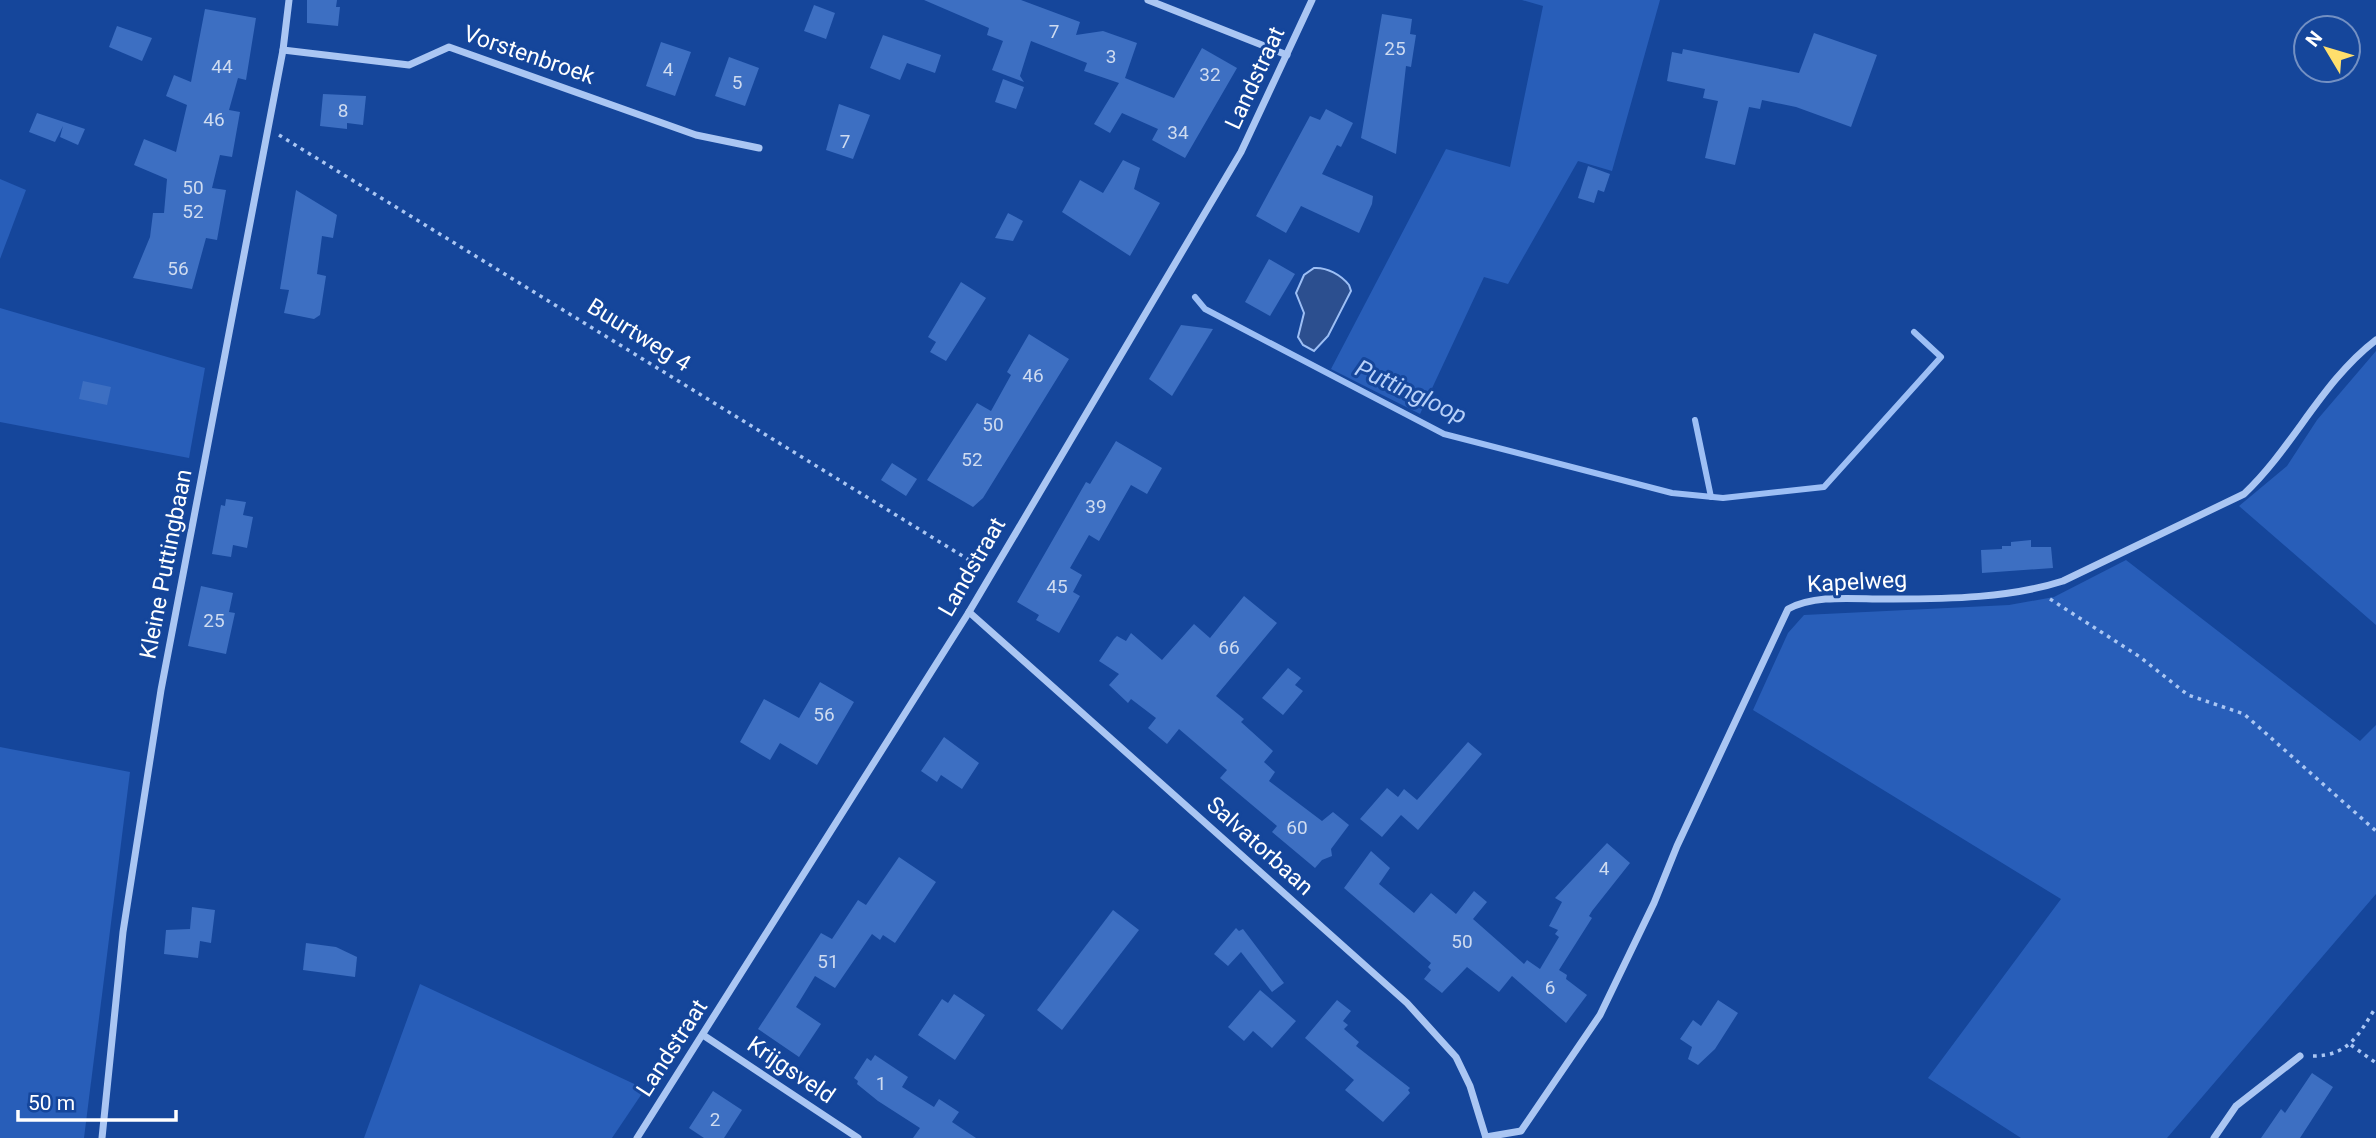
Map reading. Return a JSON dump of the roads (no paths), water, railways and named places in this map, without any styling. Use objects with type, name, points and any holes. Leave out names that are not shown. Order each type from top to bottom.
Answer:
[{"type":"street","name":"Kleine Puttingbaan","points":[[102,1138],[123,932],[161,690],[283,51],[289,0]]},
{"type":"street","points":[[1148,0],[1287,55]]},
{"type":"street","name":"Landstraat","points":[[637,1138],[969,612],[1241,152],[1312,0]]},
{"type":"street","name":"Vorstenbroek","points":[[283,51],[409,65],[449,47],[696,135],[759,148]]},
{"type":"street","name":"Kapelweg","points":[[1486,1138],[1521,1131],[1600,1015],[1788,609],[1803,601],[1896,599],[2034,590],[2063,581],[2244,494],[2263,476],[2347,366],[2376,340]]},
{"type":"street","name":"Salvatorbaan","points":[[969,612],[1407,1003],[1456,1057],[1470,1086],[1486,1138]]},
{"type":"street","name":"Krijgsveld","points":[[703,1035],[858,1138]]},
{"type":"street","points":[[2214,1138],[2236,1106],[2300,1056]]},
{"type":"waterway","name":"Puttingloop","points":[[1195,297],[1205,309],[1444,434],[1672,493],[1723,498],[1824,487],[1941,357],[1914,332]]},
{"type":"waterway","points":[[1695,420],[1711,497]]}]
